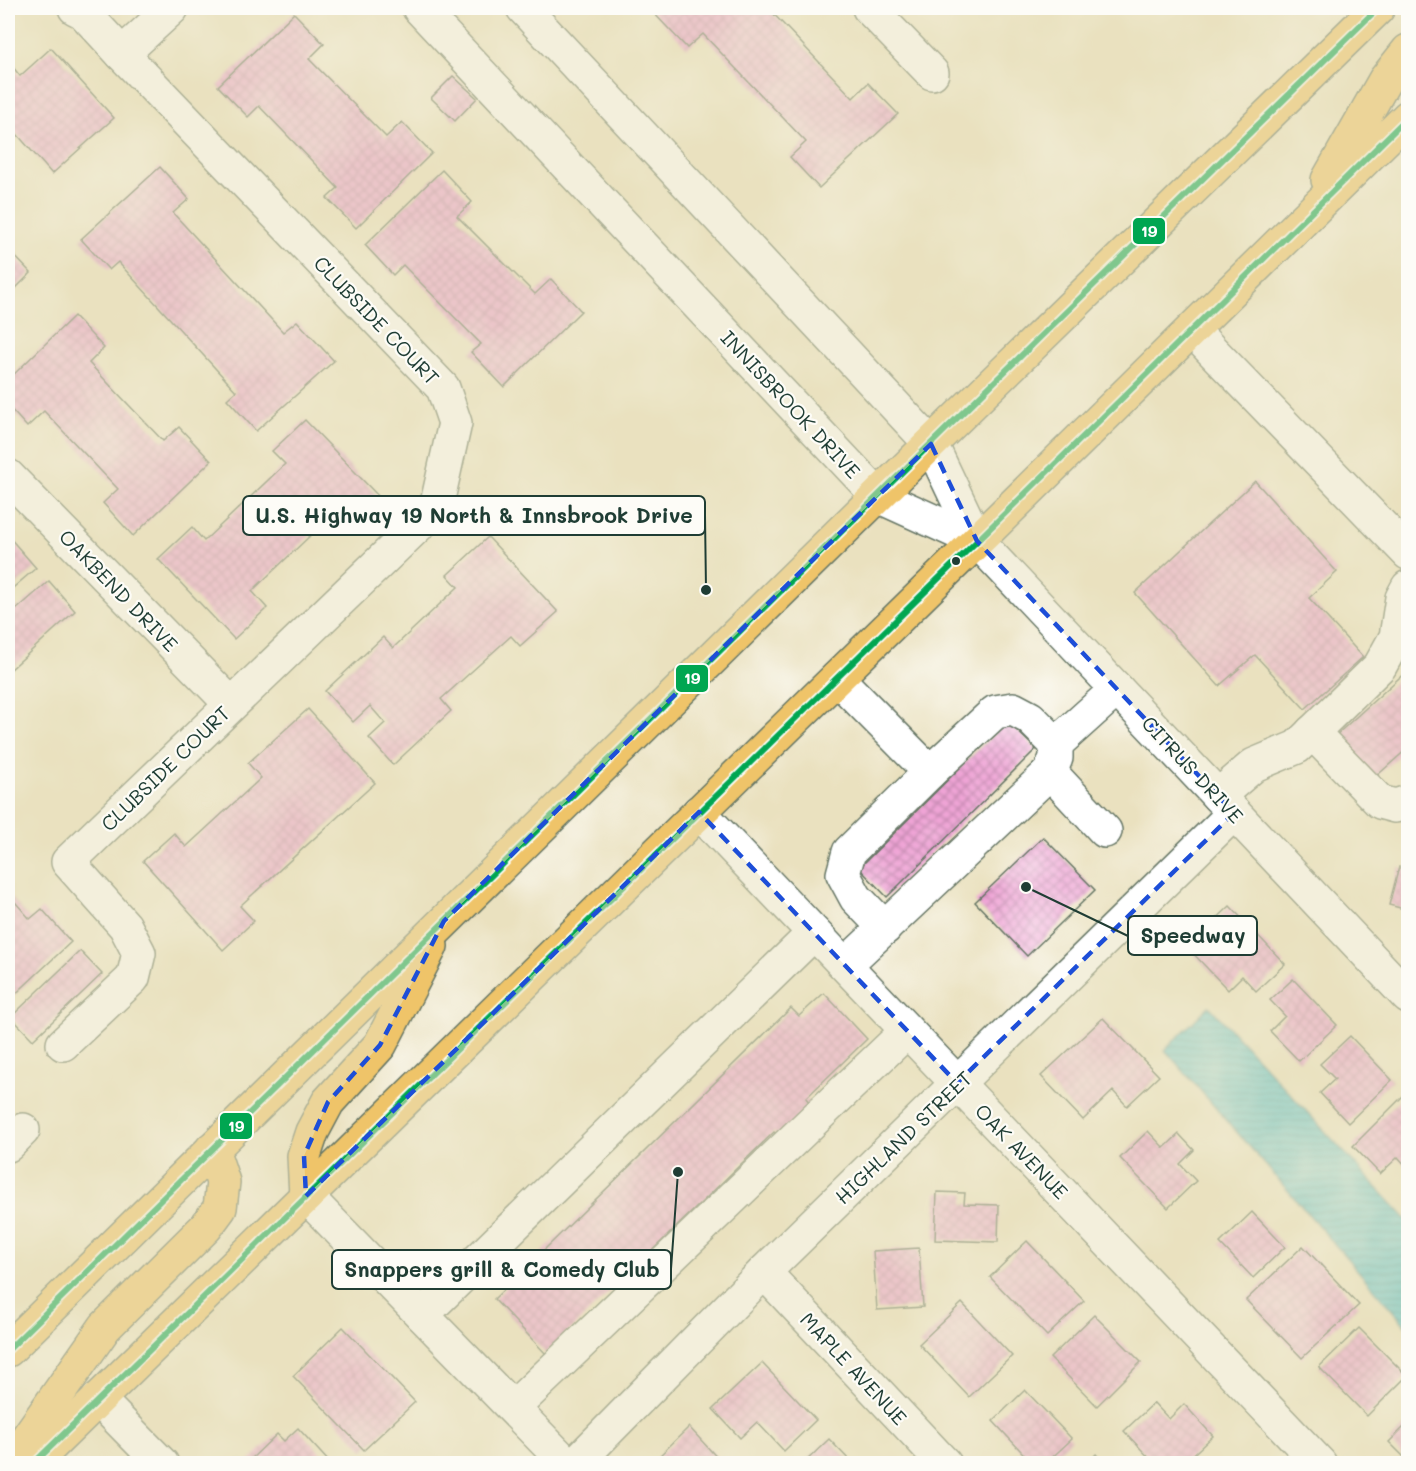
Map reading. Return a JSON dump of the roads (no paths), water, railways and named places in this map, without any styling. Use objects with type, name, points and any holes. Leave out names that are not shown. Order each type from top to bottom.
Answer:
[{"type":"highway","points":[[8,1350],[1378,8]]},
{"type":"highway","points":[[1307,216],[1385,80],[1408,51]]},
{"type":"highway","points":[[33,1464],[977,542],[1307,216],[1406,125]]},
{"type":"highway","points":[[306,1196],[304,1156],[312,1132],[328,1102],[380,1045],[444,921]]},
{"type":"highway","points":[[9,1464],[105,1327],[206,1227],[220,1208],[223,1182],[212,1149]]},
{"type":"street","points":[[122,54],[172,8]]},
{"type":"street","name":"INNISBROOK DRIVE","points":[[418,8],[878,496],[977,542]]},
{"type":"street","points":[[523,8],[931,444],[977,542]]},
{"type":"street","points":[[869,8],[932,73]]},
{"type":"street","name":"CLUBSIDE COURT","points":[[63,1044],[133,978],[139,953],[125,926],[68,862],[436,508],[454,423],[443,388],[122,54],[82,9]]},
{"type":"street","points":[[1192,330],[1408,553]]},
{"type":"street","name":"OAKBEND DRIVE","points":[[8,476],[231,704]]},
{"type":"street","name":"CITRUS DRIVE","points":[[977,542],[1408,997]]},
{"type":"street","name":"HIGHLAND STREET","points":[[575,1464],[764,1272],[957,1083],[1226,804],[1254,765],[1297,747],[1380,666],[1396,637],[1402,598],[1408,587]]},
{"type":"street","points":[[837,678],[930,772]]},
{"type":"street","points":[[845,965],[885,928],[1053,758],[1117,689]]},
{"type":"street","points":[[885,928],[856,898],[843,874],[849,852],[995,712],[1013,709],[1030,718],[1053,758],[1105,831]]},
{"type":"street","points":[[1312,732],[1380,802],[1395,806],[1408,802]]},
{"type":"street","name":"OAK AVENUE","points":[[699,812],[1320,1464]]},
{"type":"street","points":[[422,1315],[814,933]]},
{"type":"street","points":[[513,1408],[907,1031]]},
{"type":"street","points":[[306,1196],[567,1464]]},
{"type":"street","name":"MAPLE AVENUE","points":[[764,1272],[945,1464]]},
{"type":"street","points":[[98,1399],[162,1464]]},
{"type":"water","points":[[1209,1006],[1408,1221],[1408,1328],[1165,1050]]},
{"type":"place","name":"U.S. Highway 19 North & Innsbrook Drive","points":[[706,590]]},
{"type":"place","name":"Speedway","points":[[1026,887]]},
{"type":"place","name":"Snappers grill & Comedy Club","points":[[678,1172]]}]
